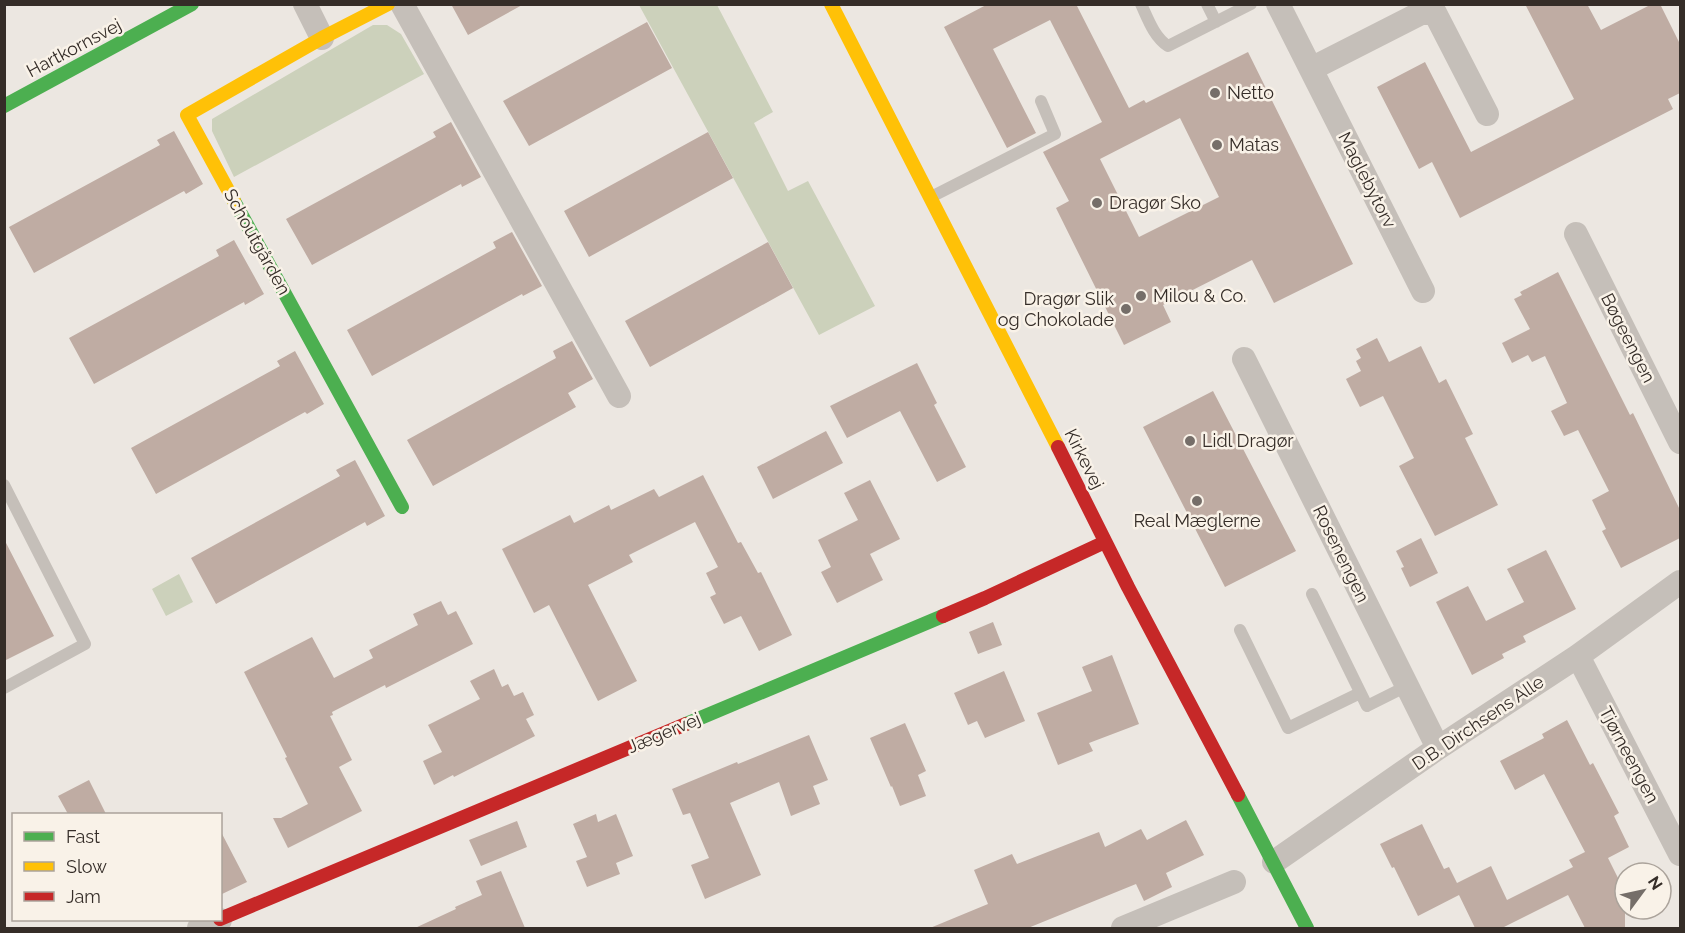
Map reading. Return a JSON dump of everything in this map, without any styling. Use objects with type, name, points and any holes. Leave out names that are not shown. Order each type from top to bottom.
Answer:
[{"type":"street","name":"Hartkornsvej","points":[[4,106],[192,4]]},
{"type":"street","points":[[305,4],[322,38]]},
{"type":"street","name":"Schoutgården","points":[[388,4],[322,38],[187,116],[402,507]]},
{"type":"street","points":[[402,4],[619,396]]},
{"type":"street","name":"Kirkevej","points":[[831,4],[1105,542],[1307,928]]},
{"type":"street","name":"Maglebytorv","points":[[1278,4],[1423,291]]},
{"type":"street","points":[[1311,69],[1421,13],[1435,13],[1486,114]]},
{"type":"street","name":"Bøgeengen","points":[[1576,234],[1680,442]]},
{"type":"street","name":"Rosenengen","points":[[1244,359],[1438,748]]},
{"type":"street","name":"Jægervej","points":[[222,918],[985,598],[1105,542]]},
{"type":"street","name":"D.B. Dirchsens Alle","points":[[1274,862],[1438,748],[1578,656],[1680,582]]},
{"type":"street","name":"Tjørneengen","points":[[1578,656],[1680,854]]},
{"type":"street","points":[[1124,928],[1234,882]]},
{"type":"street","name":"Jægervej","points":[[199,928],[215,921]]},
{"type":"lane","points":[[1141,4],[1161,42],[1168,46],[1251,4]]},
{"type":"lane","points":[[1207,4],[1216,22]]},
{"type":"lane","points":[[930,197],[1055,134],[1041,101]]},
{"type":"lane","points":[[4,485],[85,644],[4,688]]},
{"type":"lane","points":[[1312,594],[1367,706],[1407,686]]},
{"type":"lane","points":[[1240,630],[1288,728],[1360,693]]},
{"type":"green space","points":[[639,5],[717,5],[773,112],[754,123],[788,191],[808,181],[875,306],[819,335]]},
{"type":"green space","points":[[373,25],[387,25],[401,34],[424,74],[234,177],[212,131],[212,119]]},
{"type":"green space","points":[[179,574],[193,602],[166,616],[152,589]]},
{"type":"building","points":[[451,4],[524,4],[468,35]]},
{"type":"building","points":[[988,4],[1080,4],[1077,6],[1129,108],[1144,100],[1146,103],[1248,52],[1353,264],[1274,303],[1252,260],[1163,305],[1171,322],[1124,345],[1056,208],[1069,201],[1043,152],[1102,122],[1050,20],[993,49],[1036,133],[1007,148],[944,27]],"holes":[[[1180,118],[1219,197],[1139,237],[1100,159]]]},
{"type":"building","points":[[1525,4],[1587,4],[1601,30],[1652,4],[1660,4],[1680,44],[1680,93],[1668,99],[1673,109],[1460,218],[1432,162],[1419,169],[1377,87],[1425,62],[1471,152],[1574,99]]},
{"type":"building","points":[[647,22],[672,68],[529,146],[503,101]]},
{"type":"building","points":[[451,122],[481,177],[462,187],[461,184],[312,265],[286,219],[436,137],[433,132]]},
{"type":"building","points":[[174,131],[203,184],[186,194],[184,191],[34,273],[9,227],[160,145],[157,140]]},
{"type":"building","points":[[708,132],[733,178],[589,257],[564,211]]},
{"type":"building","points":[[512,232],[542,286],[523,296],[522,294],[372,376],[347,330],[496,248],[493,242]]},
{"type":"building","points":[[234,240],[264,294],[245,305],[244,302],[94,384],[69,338],[219,256],[216,250]]},
{"type":"building","points":[[768,242],[793,288],[650,367],[625,321]]},
{"type":"building","points":[[1558,272],[1630,415],[1633,413],[1680,510],[1680,538],[1621,568],[1602,531],[1606,529],[1592,500],[1609,491],[1578,430],[1564,436],[1551,411],[1567,403],[1545,356],[1532,362],[1528,355],[1512,363],[1502,343],[1530,329],[1514,299],[1522,295],[1520,292]]},
{"type":"building","points":[[1377,338],[1389,362],[1421,346],[1439,383],[1446,379],[1473,434],[1465,438],[1498,505],[1435,536],[1399,466],[1414,458],[1383,396],[1360,407],[1346,379],[1361,371],[1356,361],[1361,358],[1356,349]]},
{"type":"building","points":[[572,341],[593,379],[568,393],[576,407],[433,486],[407,440],[556,358],[553,351]]},
{"type":"building","points":[[295,351],[324,404],[307,414],[305,412],[156,494],[131,448],[280,366],[277,361]]},
{"type":"building","points":[[917,363],[937,403],[934,405],[966,467],[937,482],[900,411],[847,438],[830,406]]},
{"type":"building","points":[[1213,391],[1296,551],[1225,587],[1143,427]]},
{"type":"building","points":[[826,431],[843,463],[773,499],[757,467]]},
{"type":"building","points":[[355,460],[385,516],[367,526],[365,522],[216,604],[191,558],[340,476],[336,470]]},
{"type":"building","points":[[703,475],[738,543],[741,542],[758,573],[761,572],[792,635],[759,651],[741,616],[724,624],[710,597],[716,594],[706,573],[718,567],[695,522],[629,555],[633,562],[588,585],[637,681],[598,701],[549,605],[534,613],[502,549],[570,515],[574,523],[609,505],[611,510],[654,489],[659,497]]},
{"type":"building","points":[[870,480],[900,539],[870,554],[883,580],[837,603],[821,572],[831,567],[818,540],[858,520],[844,493]]},
{"type":"building","points":[[1421,538],[1438,573],[1410,587],[1396,551]]},
{"type":"building","points":[[4,539],[54,636],[4,661]]},
{"type":"building","points":[[1546,550],[1576,609],[1523,636],[1526,642],[1502,654],[1504,658],[1472,675],[1436,602],[1468,586],[1486,621],[1524,602],[1507,569]]},
{"type":"building","points":[[441,601],[448,615],[456,611],[473,644],[386,688],[385,685],[332,712],[333,715],[330,716],[352,760],[339,767],[362,811],[288,848],[273,818],[281,818],[308,804],[244,672],[312,637],[334,678],[373,658],[369,650],[418,625],[413,614]]},
{"type":"building","points":[[993,622],[1002,645],[978,654],[969,632]]},
{"type":"building","points":[[1112,655],[1139,724],[1089,743],[1093,751],[1058,765],[1037,713],[1092,691],[1082,667]]},
{"type":"building","points":[[494,669],[502,687],[508,684],[514,696],[523,692],[534,715],[526,719],[535,736],[434,785],[423,761],[442,752],[428,725],[480,699],[470,681]]},
{"type":"building","points":[[1004,671],[1025,721],[985,738],[977,721],[968,725],[954,693]]},
{"type":"building","points":[[1567,720],[1590,765],[1593,763],[1619,813],[1614,816],[1629,847],[1608,858],[1613,868],[1613,921],[1625,921],[1625,928],[1585,928],[1568,895],[1502,928],[1475,928],[1459,895],[1418,916],[1380,844],[1422,824],[1444,869],[1449,867],[1457,883],[1491,866],[1507,900],[1573,867],[1569,860],[1585,852],[1544,774],[1515,790],[1500,761],[1544,738],[1542,734]]},
{"type":"building","points":[[905,723],[926,771],[918,775],[926,796],[900,806],[870,738]]},
{"type":"building","points":[[809,735],[828,780],[813,786],[820,804],[791,816],[779,782],[730,803],[761,875],[705,899],[691,865],[709,858],[690,813],[683,815],[672,789]]},
{"type":"building","points":[[89,780],[106,813],[67,813],[58,796]]},
{"type":"building","points":[[596,814],[598,822],[616,814],[633,856],[616,863],[620,874],[587,887],[576,861],[587,857],[573,824]]},
{"type":"building","points":[[1186,820],[1204,855],[1166,873],[1172,887],[1144,901],[1136,884],[1028,928],[930,928],[988,904],[974,870],[1012,854],[1017,864],[1099,832],[1105,847],[1141,829],[1147,840]]},
{"type":"building","points":[[517,821],[527,847],[481,866],[469,840]]},
{"type":"building","points":[[222,834],[247,882],[222,894]]},
{"type":"building","points":[[501,871],[525,928],[415,928],[482,895],[476,881]]},
{"type":"traffic: fast","points":[[4,106],[192,4]]},
{"type":"traffic: fast","points":[[234,201],[402,507]]},
{"type":"traffic: fast","points":[[686,724],[943,616]]},
{"type":"traffic: fast","points":[[1238,795],[1307,928]]},
{"type":"traffic: slow","points":[[234,201],[187,115],[322,38],[388,4]]},
{"type":"traffic: slow","points":[[831,4],[1058,447]]},
{"type":"traffic: jam","points":[[1058,447],[1128,587],[1238,795]]},
{"type":"traffic: jam","points":[[943,616],[1105,542]]},
{"type":"traffic: jam","points":[[222,918],[686,724]]},
{"type":"place","name":"Netto","points":[[1215,93]]},
{"type":"place","name":"Matas","points":[[1217,145]]},
{"type":"place","name":"Dragør Sko","points":[[1097,203]]},
{"type":"place","name":"Milou & Co.","points":[[1141,296]]},
{"type":"place","name":"Dragør Slik og Chokolade","points":[[1126,309]]},
{"type":"place","name":"Lidl Dragør","points":[[1190,441]]},
{"type":"place","name":"Real Mæglerne","points":[[1197,501]]}]
